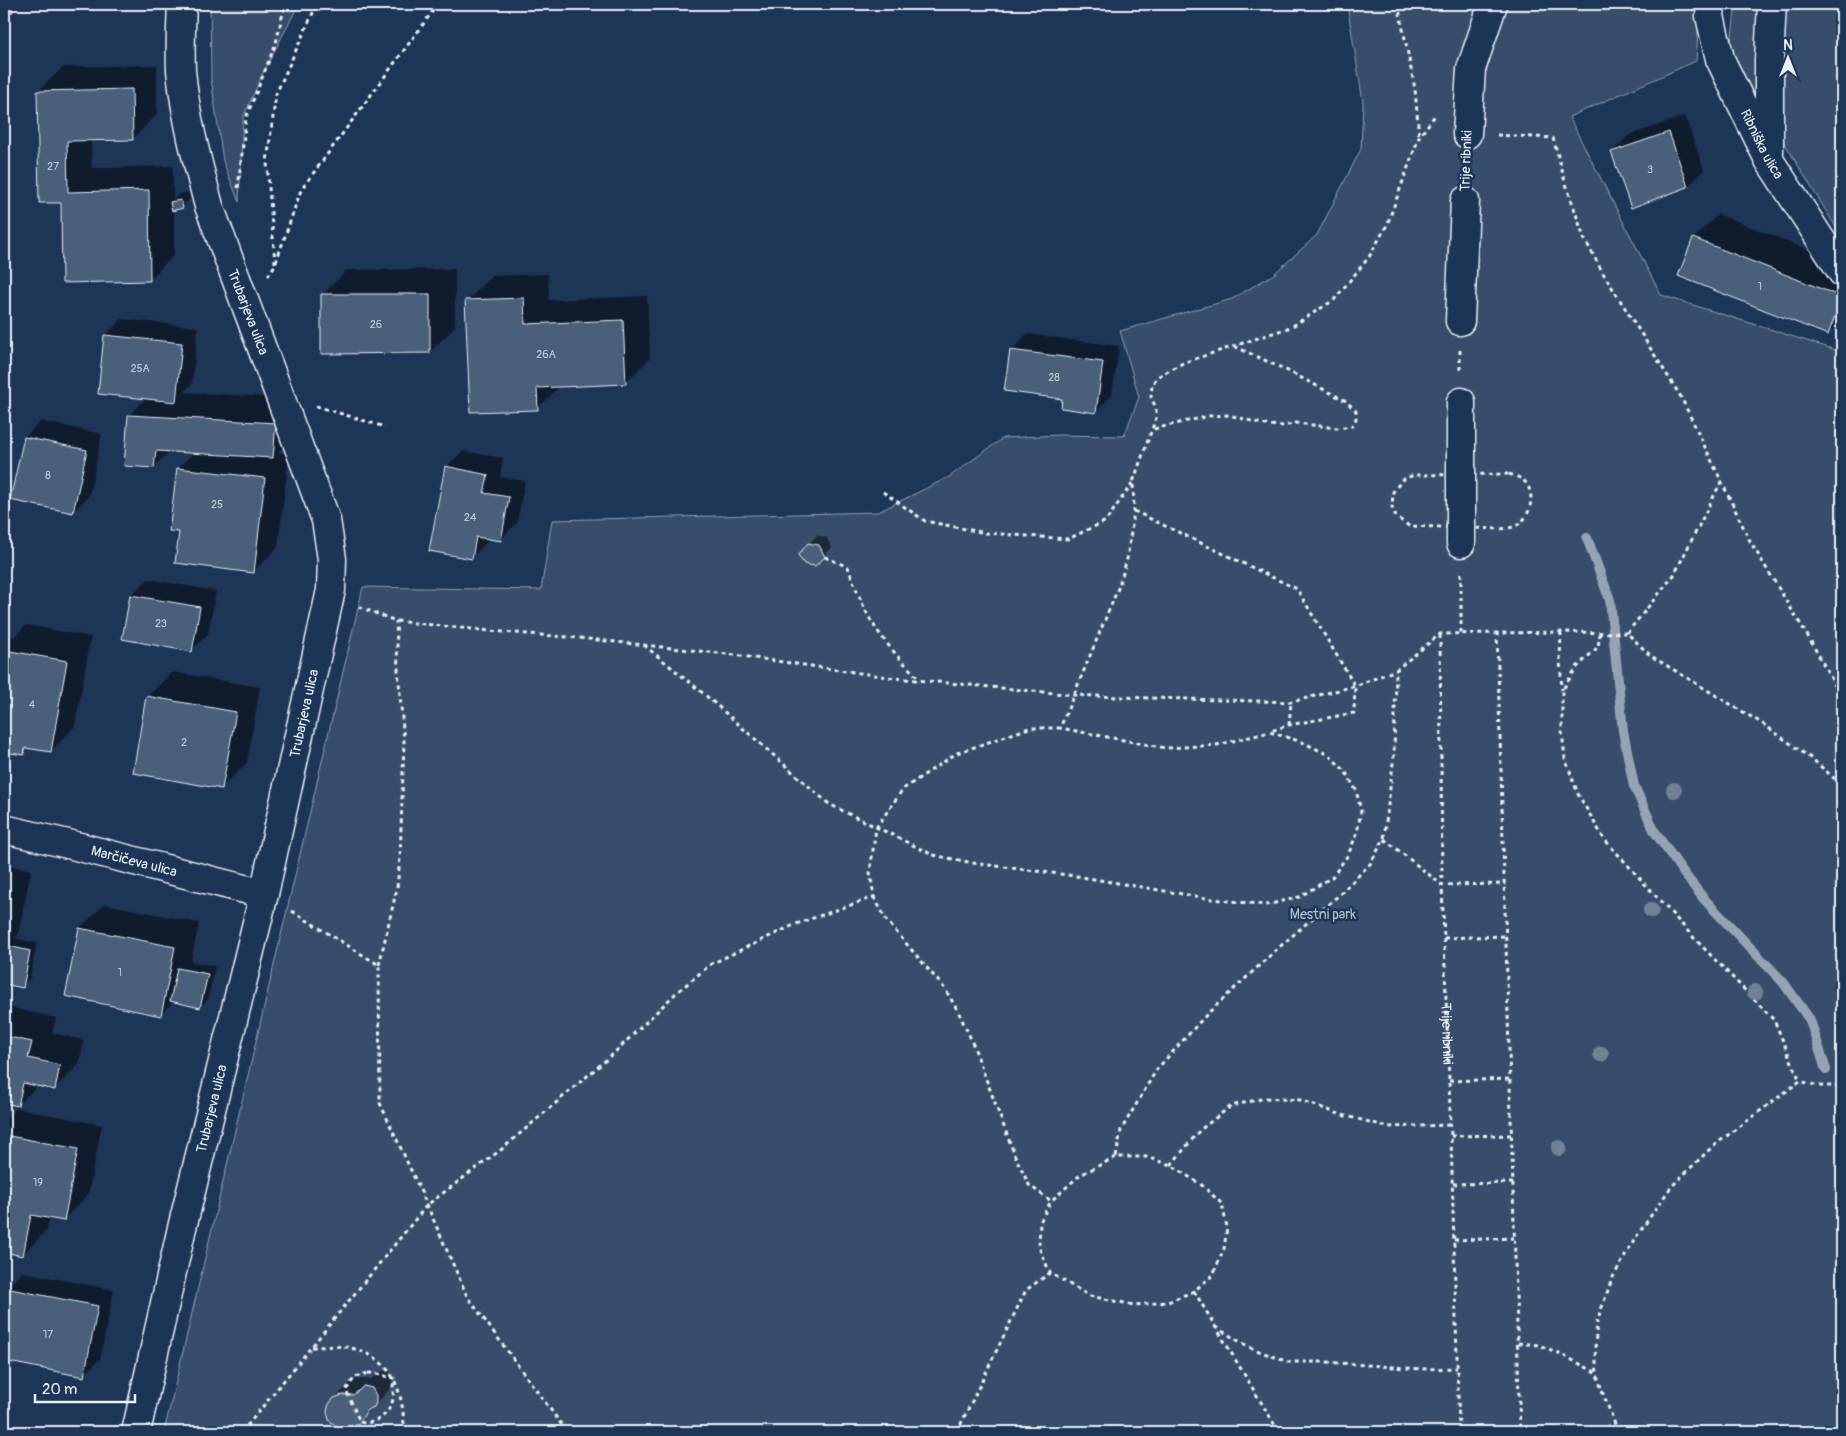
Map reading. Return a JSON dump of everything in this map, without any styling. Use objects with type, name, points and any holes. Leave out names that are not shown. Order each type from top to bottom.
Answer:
[{"type":"street","name":"Trubarjeva ulica","points":[[136,1432],[181,1232],[264,894],[331,590],[332,559],[326,520],[281,396],[246,310],[209,206],[192,141],[181,69],[182,4]]},
{"type":"street","name":"Trije ribniki","points":[[1467,134],[1471,69],[1493,4]]},
{"type":"street","name":"Ribniška ulica","points":[[1711,4],[1710,16],[1720,59],[1769,160],[1842,272]]},
{"type":"street","points":[[1769,160],[1769,60],[1772,4]]},
{"type":"street","name":"Trije ribniki","points":[[1460,321],[1465,201]]},
{"type":"street","points":[[1461,402],[1461,543]]},
{"type":"street","name":"Marčičeva ulica","points":[[4,829],[264,894]]},
{"type":"path","points":[[237,195],[246,118],[276,43],[285,4]]},
{"type":"path","points":[[275,265],[267,162],[276,94],[317,4]]},
{"type":"path","points":[[246,310],[275,265],[301,190],[438,4]]},
{"type":"path","points":[[1398,4],[1415,89],[1419,137]]},
{"type":"path","points":[[883,492],[925,521],[986,533],[1068,539],[1106,521],[1133,482],[1153,430],[1156,408],[1151,397],[1152,385],[1157,377],[1183,363],[1291,327],[1334,300],[1369,257],[1387,225],[1419,137],[1442,107]]},
{"type":"path","points":[[1467,134],[1553,138],[1584,238],[1681,397],[1751,543],[1809,638],[1842,698]]},
{"type":"path","points":[[1460,321],[1461,402]]},
{"type":"path","points":[[1153,430],[1209,416],[1229,414],[1266,425],[1284,426],[1297,423],[1337,428],[1352,426],[1356,419],[1356,411],[1346,401],[1234,346]]},
{"type":"path","points":[[281,396],[385,427]]},
{"type":"path","points":[[1627,633],[1674,575],[1722,480]]},
{"type":"path","points":[[1060,728],[1119,586],[1127,559],[1134,511],[1133,482]]},
{"type":"path","points":[[1051,1201],[1029,1185],[1015,1156],[958,1011],[944,989],[887,921],[874,898],[870,872],[876,828],[903,789],[958,753],[1029,728],[1060,728],[1166,748],[1217,745],[1270,732],[1289,724],[1354,714],[1355,686],[1297,589],[1134,511]]},
{"type":"path","points":[[825,556],[848,567],[863,605],[877,630],[920,680]]},
{"type":"path","points":[[1460,595],[1461,633]]},
{"type":"path","points":[[356,606],[396,621],[643,645],[920,680],[1116,698],[1290,702],[1355,686],[1396,670],[1440,634],[1498,632],[1627,633],[1651,656],[1763,724],[1812,759],[1842,785]]},
{"type":"path","points":[[396,621],[404,740],[400,858],[397,888],[379,965],[380,1103],[467,1296],[567,1432]]},
{"type":"path","points":[[1498,632],[1520,1432]]},
{"type":"path","points":[[1561,632],[1562,732],[1565,758],[1578,794],[1604,839],[1695,940],[1774,1020],[1800,1081]]},
{"type":"path","points":[[1562,691],[1576,668],[1598,647],[1600,633]]},
{"type":"path","name":"Trije ribniki","points":[[1440,634],[1442,885],[1451,1125],[1459,1432]]},
{"type":"path","points":[[643,645],[704,694],[829,804],[934,855],[974,863],[1076,876],[1212,899],[1267,905],[1299,897],[1332,877],[1348,855],[1357,833],[1361,811],[1356,790],[1345,772],[1329,755],[1302,742],[1270,732]]},
{"type":"path","points":[[1116,1157],[1121,1130],[1157,1069],[1208,1014],[1339,895],[1370,864],[1384,839],[1394,756],[1396,670]]},
{"type":"path","points":[[1289,724],[1290,702]]},
{"type":"path","points":[[1384,839],[1442,885],[1505,884]]},
{"type":"path","points":[[264,894],[379,965]]},
{"type":"path","points":[[242,1432],[427,1205],[502,1150],[613,1054],[675,994],[711,964],[796,924],[874,898]]},
{"type":"path","points":[[1444,938],[1506,936]]},
{"type":"path","points":[[1449,1082],[1510,1079]]},
{"type":"path","points":[[1800,1081],[1818,1086],[1842,1086]]},
{"type":"path","points":[[1618,1432],[1597,1374],[1595,1348],[1597,1321],[1612,1279],[1636,1237],[1671,1187],[1712,1147],[1800,1081]]},
{"type":"path","points":[[1171,1166],[1200,1130],[1231,1106],[1265,1098],[1300,1100],[1342,1115],[1389,1127],[1451,1125]]},
{"type":"path","points":[[1451,1136],[1512,1135]]},
{"type":"path","points":[[1116,1157],[1146,1157],[1171,1166],[1203,1186],[1222,1204],[1227,1227],[1224,1249],[1213,1275],[1194,1292],[1168,1302],[1134,1305],[1090,1296],[1050,1273],[1039,1247],[1040,1222],[1051,1201],[1080,1175],[1116,1157]]},
{"type":"path","points":[[1452,1184],[1513,1183]]},
{"type":"path","points":[[1454,1240],[1515,1238]]},
{"type":"path","points":[[957,1432],[1026,1290],[1050,1273]]},
{"type":"path","points":[[1194,1292],[1279,1432]]},
{"type":"path","points":[[1216,1327],[1251,1348],[1288,1362],[1326,1362],[1421,1369],[1458,1368]]},
{"type":"path","points":[[1518,1343],[1539,1345],[1559,1353],[1597,1374]]},
{"type":"path","points":[[311,1347],[349,1347],[364,1352],[377,1360],[394,1378],[403,1406],[404,1432]]},
{"type":"path","points":[[1839,1432],[1842,1368]]},
{"type":"path","points":[[368,1373],[382,1374],[394,1378],[393,1400],[387,1413],[372,1423],[360,1422],[346,1390],[350,1383],[355,1377],[368,1373]]},
{"type":"green space","points":[[210,4],[299,4],[263,73],[243,118],[239,202],[223,161],[211,79]]},
{"type":"green space","name":"Mestni park","points":[[1347,4],[1700,4],[1696,61],[1569,117],[1661,295],[1842,352],[1842,1432],[164,1432],[363,587],[541,590],[552,520],[878,512],[949,477],[1003,438],[1059,435],[1124,436],[1139,397],[1120,331],[1232,299],[1274,274],[1317,235],[1361,149],[1363,102]]},
{"type":"green space","points":[[1736,4],[1842,4],[1842,237],[1737,66],[1731,43]]},
{"type":"building","points":[[4,4],[11,4],[13,12],[4,15]]},
{"type":"building","points":[[132,89],[133,140],[67,141],[68,192],[149,190],[150,281],[62,283],[61,203],[39,203],[37,91]]},
{"type":"building","points":[[1669,132],[1688,187],[1631,208],[1611,152]]},
{"type":"building","points":[[181,200],[183,208],[172,211],[170,202]]},
{"type":"building","points":[[1693,238],[1842,297],[1828,335],[1678,276]]},
{"type":"building","points":[[321,294],[430,294],[430,353],[321,354]]},
{"type":"building","points":[[524,298],[525,324],[623,320],[626,384],[537,388],[538,410],[470,412],[465,300]]},
{"type":"building","points":[[104,335],[182,343],[176,402],[98,394]]},
{"type":"building","points":[[1010,350],[1103,362],[1096,413],[1061,408],[1062,399],[1004,391]]},
{"type":"building","points":[[128,415],[276,423],[273,458],[156,451],[154,468],[124,466]]},
{"type":"building","points":[[24,437],[87,450],[73,513],[10,500]]},
{"type":"building","points":[[445,466],[488,475],[484,493],[509,497],[501,541],[476,537],[472,559],[429,551]]},
{"type":"building","points":[[177,468],[265,478],[254,573],[175,563],[179,532],[169,531]]},
{"type":"building","points":[[808,543],[819,545],[825,557],[815,566],[804,564],[798,555]]},
{"type":"building","points":[[130,595],[200,607],[192,652],[122,639]]},
{"type":"building","points":[[4,650],[67,661],[51,752],[25,748],[24,755],[4,752]]},
{"type":"building","points":[[146,696],[236,712],[222,789],[133,773]]},
{"type":"building","points":[[79,928],[175,947],[161,1016],[65,996]]},
{"type":"building","points":[[4,945],[30,951],[23,988],[4,984]]},
{"type":"building","points":[[177,968],[208,974],[200,1008],[170,1001]]},
{"type":"building","points":[[4,1036],[32,1042],[28,1058],[60,1065],[55,1090],[23,1083],[18,1106],[4,1103]]},
{"type":"building","points":[[4,1135],[78,1149],[64,1221],[31,1215],[23,1256],[4,1252]]},
{"type":"building","points":[[5,1288],[98,1306],[84,1377],[4,1361]]},
{"type":"building","points":[[364,1386],[372,1388],[376,1395],[374,1407],[367,1410],[360,1422],[348,1429],[336,1426],[329,1420],[327,1411],[329,1404],[334,1398],[342,1395],[353,1395]]},
{"type":"waterway","points":[[1587,538],[1610,600],[1623,731],[1634,786],[1655,832],[1685,875],[1704,899],[1783,982],[1810,1020],[1826,1070]]}]
